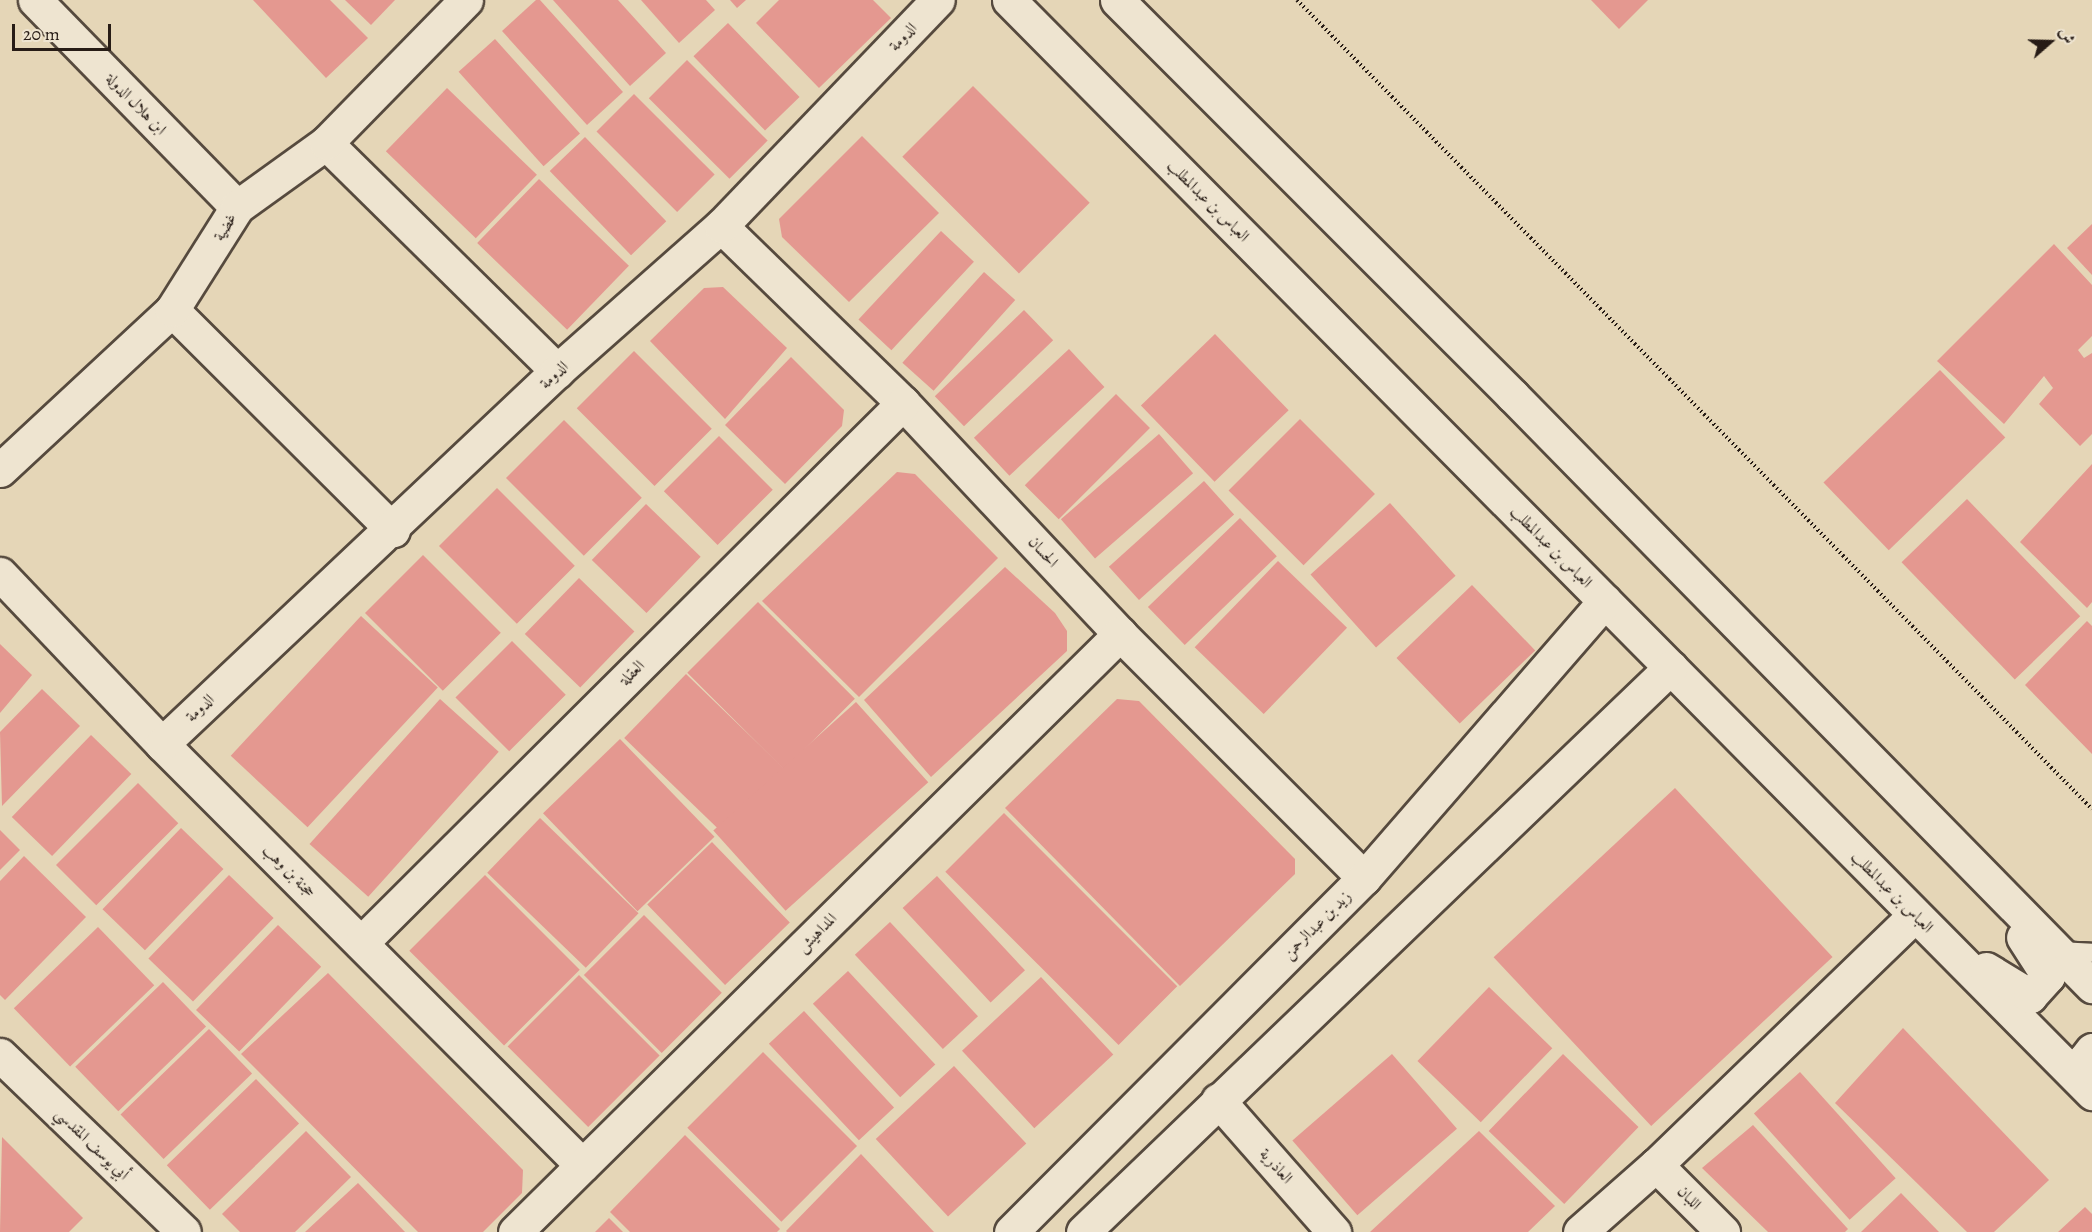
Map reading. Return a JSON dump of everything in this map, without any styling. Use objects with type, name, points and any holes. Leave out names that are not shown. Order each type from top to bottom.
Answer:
[{"type":"street","name":"ابن هلال الدولة","points":[[35,0],[237,207]]},
{"type":"street","name":"غضية","points":[[0,470],[172,310],[237,207],[326,143],[466,0]]},
{"type":"street","name":"الدومة","points":[[162,744],[393,530],[557,371],[721,226],[938,0]]},
{"type":"street","name":"العباس بن عبدالمطلب","points":[[1009,0],[2092,1093]]},
{"type":"street","points":[[1117,0],[1514,396],[2092,986]]},
{"type":"street","points":[[326,143],[557,371]]},
{"type":"street","name":"الحسان","points":[[721,226],[903,403],[1120,634],[1364,878]]},
{"type":"street","points":[[172,310],[393,530]]},
{"type":"street","name":"العقلة","points":[[361,943],[903,403]]},
{"type":"street","name":"حجنة بن وهب","points":[[0,574],[162,744],[582,1165]]},
{"type":"street","name":"زيد بن عبدالرحمن","points":[[1011,1232],[1364,878],[1605,601]]},
{"type":"street","name":"المداهيش","points":[[515,1232],[1120,634]]},
{"type":"street","points":[[1083,1232],[1671,667]]},
{"type":"street","points":[[1941,942],[2031,996],[2048,976],[1987,881]]},
{"type":"street","points":[[1580,1232],[1656,1165],[1915,915]]},
{"type":"street","points":[[2092,1050],[2085,1059],[2092,1068]]},
{"type":"street","name":"أبي يوسف المقدسي","points":[[0,1055],[184,1232]]},
{"type":"street","name":"العاذرية","points":[[1218,1100],[1334,1232]]},
{"type":"street","name":"اللبان","points":[[1656,1165],[1723,1232]]},
{"type":"lane","points":[[2056,951],[2092,953]]},
{"type":"path","points":[[1297,0],[2092,809]]},
{"type":"building","points":[[253,0],[330,0],[368,38],[326,78]]},
{"type":"building","points":[[345,0],[395,0],[371,25]]},
{"type":"building","points":[[536,0],[540,0],[623,92],[587,125],[502,31]]},
{"type":"building","points":[[553,0],[618,0],[666,53],[630,86]]},
{"type":"building","points":[[641,0],[706,0],[715,10],[679,43]]},
{"type":"building","points":[[730,0],[746,0],[737,8]]},
{"type":"building","points":[[779,0],[873,0],[891,18],[819,88],[756,23]]},
{"type":"building","points":[[1591,0],[1648,0],[1619,29]]},
{"type":"building","points":[[728,23],[800,97],[765,130],[693,56]]},
{"type":"building","points":[[495,39],[580,133],[544,166],[459,72]]},
{"type":"building","points":[[687,60],[768,141],[729,179],[649,98]]},
{"type":"building","points":[[973,86],[1090,203],[1019,273],[902,157]]},
{"type":"building","points":[[447,88],[537,175],[476,238],[386,151]]},
{"type":"building","points":[[634,94],[715,175],[677,212],[597,131]]},
{"type":"building","points":[[862,136],[939,213],[849,302],[782,237],[779,219]]},
{"type":"building","points":[[585,137],[666,221],[631,255],[550,171]]},
{"type":"building","points":[[539,179],[629,266],[567,330],[477,243]]},
{"type":"building","points":[[2092,224],[2092,275],[2067,248]]},
{"type":"building","points":[[941,231],[974,262],[891,350],[858,319]]},
{"type":"building","points":[[2054,244],[2092,285],[2092,336],[2078,350],[2084,358],[2092,353],[2092,434],[2080,446],[2039,404],[2053,388],[2044,376],[2004,424],[1937,361]]},
{"type":"building","points":[[984,272],[1015,300],[934,391],[902,363]]},
{"type":"building","points":[[723,287],[787,348],[725,419],[650,341],[704,288]]},
{"type":"building","points":[[1024,310],[1053,340],[964,426],[935,396]]},
{"type":"building","points":[[1215,334],[1289,410],[1215,482],[1141,406]]},
{"type":"building","points":[[1069,349],[1104,387],[1009,476],[974,438]]},
{"type":"building","points":[[634,351],[712,429],[655,486],[577,408]]},
{"type":"building","points":[[791,357],[844,410],[842,426],[785,484],[725,425]]},
{"type":"building","points":[[1940,370],[2005,438],[1889,550],[1823,483]]},
{"type":"building","points":[[1116,394],[1150,428],[1059,519],[1025,485]]},
{"type":"building","points":[[1300,419],[1375,494],[1304,565],[1229,490]]},
{"type":"building","points":[[564,420],[642,498],[584,556],[506,478]]},
{"type":"building","points":[[1159,434],[1193,473],[1095,559],[1061,519]]},
{"type":"building","points":[[719,436],[773,490],[718,545],[664,491]]},
{"type":"building","points":[[2092,464],[2092,602],[2087,608],[2020,542]]},
{"type":"building","points":[[897,472],[915,474],[998,558],[859,697],[762,601]]},
{"type":"building","points":[[1204,481],[1234,514],[1139,600],[1109,567]]},
{"type":"building","points":[[497,488],[575,566],[517,624],[439,546]]},
{"type":"building","points":[[1967,499],[2080,616],[2015,679],[1902,562]]},
{"type":"building","points":[[1390,503],[1456,576],[1376,647],[1310,575]]},
{"type":"building","points":[[646,504],[701,557],[646,613],[592,560]]},
{"type":"building","points":[[1240,518],[1277,556],[1185,645],[1148,607]]},
{"type":"building","points":[[423,555],[501,633],[443,691],[365,613]]},
{"type":"building","points":[[1278,561],[1347,628],[1264,714],[1195,647]]},
{"type":"building","points":[[1005,567],[1055,613],[1067,631],[1067,651],[931,777],[864,700]]},
{"type":"building","points":[[579,578],[634,631],[580,688],[525,634]]},
{"type":"building","points":[[1472,585],[1535,650],[1460,723],[1396,658]]},
{"type":"building","points":[[758,602],[855,699],[784,770],[687,673]]},
{"type":"building","points":[[361,616],[438,688],[308,827],[231,756]]},
{"type":"building","points":[[2087,621],[2092,626],[2092,754],[2025,685]]},
{"type":"building","points":[[512,641],[566,695],[509,751],[455,698]]},
{"type":"building","points":[[0,644],[32,675],[0,713]]},
{"type":"building","points":[[686,674],[784,768],[722,832],[624,738]]},
{"type":"building","points":[[42,689],[80,726],[2,806],[0,732]]},
{"type":"building","points":[[440,699],[499,752],[368,897],[310,844]]},
{"type":"building","points":[[1117,699],[1139,701],[1295,859],[1295,874],[1180,986],[1005,808]]},
{"type":"building","points":[[856,702],[928,782],[786,911],[713,830]]},
{"type":"building","points":[[91,735],[131,774],[52,856],[12,817]]},
{"type":"building","points":[[620,739],[714,837],[638,911],[543,813]]},
{"type":"building","points":[[138,783],[178,823],[96,905],[56,865]]},
{"type":"building","points":[[1675,788],[1833,957],[1651,1126],[1494,957]]},
{"type":"building","points":[[1004,813],[1177,986],[1119,1045],[945,872]]},
{"type":"building","points":[[540,818],[639,913],[586,968],[487,873]]},
{"type":"building","points":[[181,828],[223,869],[145,950],[103,909]]},
{"type":"building","points":[[0,830],[20,850],[0,870]]},
{"type":"building","points":[[712,842],[790,923],[725,985],[647,905]]},
{"type":"building","points":[[24,856],[86,917],[5,1000],[0,995],[0,881]]},
{"type":"building","points":[[229,875],[274,918],[193,1002],[148,958]]},
{"type":"building","points":[[485,875],[580,970],[504,1045],[409,951]]},
{"type":"building","points":[[937,876],[1025,970],[991,1002],[903,908]]},
{"type":"building","points":[[644,915],[722,993],[662,1053],[584,975]]},
{"type":"building","points":[[890,922],[978,1016],[943,1049],[855,955]]},
{"type":"building","points":[[278,925],[321,967],[239,1052],[196,1010]]},
{"type":"building","points":[[98,927],[154,985],[70,1067],[14,1008]]},
{"type":"building","points":[[848,971],[935,1065],[900,1097],[813,1004]]},
{"type":"building","points":[[328,973],[523,1170],[522,1193],[483,1232],[418,1232],[241,1054]]},
{"type":"building","points":[[579,975],[660,1056],[588,1127],[508,1046]]},
{"type":"building","points":[[1041,977],[1113,1055],[1034,1128],[962,1051]]},
{"type":"building","points":[[163,982],[206,1027],[118,1111],[75,1067]]},
{"type":"building","points":[[1489,987],[1552,1048],[1481,1122],[1417,1061]]},
{"type":"building","points":[[804,1011],[894,1108],[859,1140],[769,1044]]},
{"type":"building","points":[[1903,1028],[2049,1180],[1994,1232],[1967,1232],[1835,1103]]},
{"type":"building","points":[[209,1029],[252,1074],[164,1159],[121,1114]]},
{"type":"building","points":[[763,1052],[857,1146],[781,1222],[687,1128]]},
{"type":"building","points":[[1392,1054],[1457,1129],[1357,1215],[1292,1141]]},
{"type":"building","points":[[1563,1054],[1639,1127],[1564,1204],[1489,1131]]},
{"type":"building","points":[[954,1066],[1026,1144],[948,1216],[876,1139]]},
{"type":"building","points":[[1800,1072],[1896,1178],[1850,1220],[1754,1113]]},
{"type":"building","points":[[256,1079],[299,1124],[210,1210],[167,1165]]},
{"type":"building","points":[[1753,1125],[1848,1229],[1845,1232],[1768,1232],[1702,1168]]},
{"type":"building","points":[[306,1131],[351,1177],[295,1232],[240,1232],[222,1214]]},
{"type":"building","points":[[1479,1131],[1555,1206],[1528,1232],[1370,1232]]},
{"type":"building","points":[[685,1135],[780,1229],[777,1232],[630,1232],[610,1212]]},
{"type":"building","points":[[2,1137],[83,1218],[69,1232],[0,1232]]},
{"type":"building","points":[[861,1154],[934,1232],[787,1232],[786,1231]]},
{"type":"building","points":[[358,1183],[405,1232],[305,1232]]},
{"type":"building","points":[[1901,1193],[1939,1232],[1861,1232]]},
{"type":"building","points":[[2085,1207],[2092,1214],[2092,1232],[2058,1232]]},
{"type":"building","points":[[609,1218],[623,1232],[595,1232]]}]
